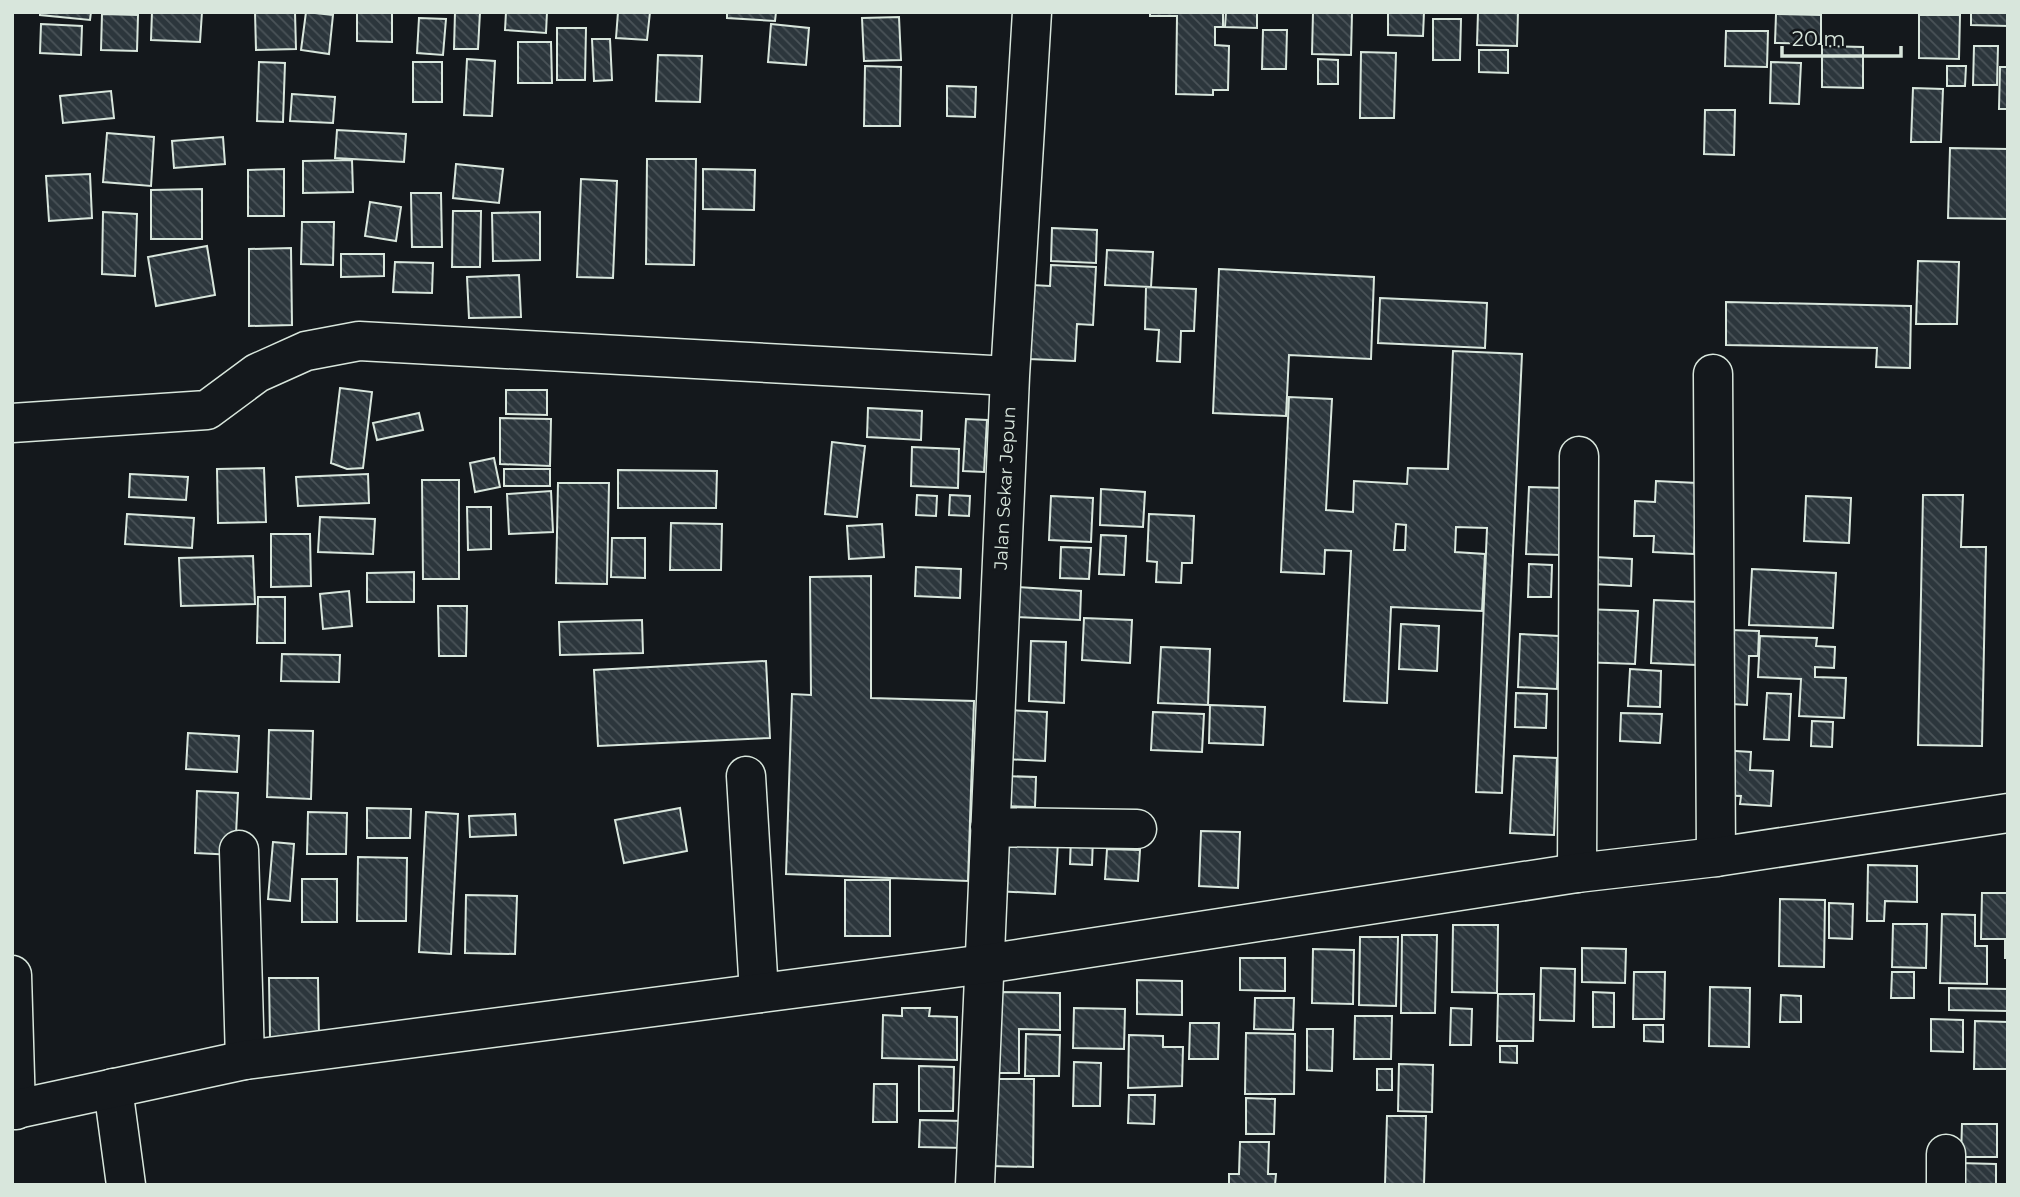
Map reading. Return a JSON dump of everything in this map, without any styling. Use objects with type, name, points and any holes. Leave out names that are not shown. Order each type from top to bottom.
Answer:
[{"type":"street","name":"Jalan Sekar Jepun","points":[[975,1185],[1010,376],[1032,12]]},
{"type":"street","points":[[12,422],[207,410],[257,373],[293,356],[359,341],[1010,376]]},
{"type":"street","points":[[1713,374],[1716,857]]},
{"type":"street","points":[[1577,873],[1579,456]]},
{"type":"street","points":[[746,776],[759,993]]},
{"type":"street","points":[[12,975],[14,1110],[245,1060],[985,964],[1577,873],[1716,857],[2008,813]]},
{"type":"street","points":[[990,827],[1137,829]]},
{"type":"street","points":[[239,850],[245,1060]]},
{"type":"street","points":[[113,1088],[126,1185]]},
{"type":"building","points":[[40,12],[91,12],[90,20],[40,15]]},
{"type":"building","points":[[152,12],[202,12],[200,42],[151,40]]},
{"type":"building","points":[[255,12],[295,12],[296,49],[256,50]]},
{"type":"building","points":[[306,12],[333,15],[329,54],[301,50]]},
{"type":"building","points":[[357,12],[392,12],[392,42],[357,41]]},
{"type":"building","points":[[455,12],[480,12],[478,49],[454,49]]},
{"type":"building","points":[[506,12],[547,12],[546,33],[505,30]]},
{"type":"building","points":[[618,12],[650,12],[647,40],[616,38]]},
{"type":"building","points":[[727,12],[776,12],[775,21],[727,18]]},
{"type":"building","points":[[1150,12],[1223,12],[1223,27],[1215,27],[1215,45],[1229,46],[1228,90],[1213,90],[1213,95],[1176,94],[1177,16],[1150,16]]},
{"type":"building","points":[[1226,12],[1257,12],[1257,28],[1225,27]]},
{"type":"building","points":[[1313,12],[1352,13],[1351,55],[1312,54]]},
{"type":"building","points":[[1388,12],[1424,12],[1423,36],[1388,35]]},
{"type":"building","points":[[1478,12],[1518,12],[1517,46],[1477,45]]},
{"type":"building","points":[[1971,12],[2008,12],[2008,26],[1971,25]]},
{"type":"building","points":[[102,14],[138,15],[137,51],[101,50]]},
{"type":"building","points":[[1776,14],[1821,15],[1821,44],[1775,43]]},
{"type":"building","points":[[1919,15],[1960,15],[1959,59],[1919,58]]},
{"type":"building","points":[[899,17],[901,60],[864,61],[862,18]]},
{"type":"building","points":[[419,18],[446,19],[443,55],[417,53]]},
{"type":"building","points":[[1433,19],[1461,19],[1460,60],[1433,60]]},
{"type":"building","points":[[41,24],[82,26],[81,55],[40,53]]},
{"type":"building","points":[[771,24],[809,28],[806,65],[768,62]]},
{"type":"building","points":[[557,28],[586,28],[585,80],[557,80]]},
{"type":"building","points":[[1263,30],[1287,30],[1286,69],[1262,69]]},
{"type":"building","points":[[1726,31],[1768,31],[1767,67],[1725,66]]},
{"type":"building","points":[[592,39],[610,39],[612,80],[594,81]]},
{"type":"building","points":[[518,42],[551,42],[552,83],[518,83]]},
{"type":"building","points":[[1822,46],[1863,47],[1863,88],[1822,87]]},
{"type":"building","points":[[1974,46],[1998,46],[1997,85],[1973,85]]},
{"type":"building","points":[[1479,50],[1508,50],[1508,73],[1479,72]]},
{"type":"building","points":[[1361,52],[1396,53],[1394,118],[1360,118]]},
{"type":"building","points":[[658,55],[702,56],[700,102],[656,101]]},
{"type":"building","points":[[467,59],[495,61],[492,116],[464,115]]},
{"type":"building","points":[[1318,59],[1338,60],[1338,84],[1318,84]]},
{"type":"building","points":[[259,62],[285,63],[283,122],[257,121]]},
{"type":"building","points":[[413,62],[442,62],[442,102],[413,102]]},
{"type":"building","points":[[1771,62],[1801,63],[1799,104],[1770,103]]},
{"type":"building","points":[[865,66],[901,67],[900,126],[864,126]]},
{"type":"building","points":[[1947,66],[1966,66],[1965,86],[1947,86]]},
{"type":"building","points":[[2000,67],[2008,67],[2008,109],[1999,109]]},
{"type":"building","points":[[947,86],[976,87],[975,117],[947,116]]},
{"type":"building","points":[[1913,88],[1943,89],[1941,142],[1911,142]]},
{"type":"building","points":[[111,91],[114,118],[63,123],[60,96]]},
{"type":"building","points":[[292,94],[335,97],[333,123],[290,121]]},
{"type":"building","points":[[1705,110],[1735,110],[1734,155],[1704,154]]},
{"type":"building","points":[[337,130],[406,134],[404,162],[335,158]]},
{"type":"building","points":[[107,133],[154,137],[151,186],[103,182]]},
{"type":"building","points":[[223,137],[225,164],[174,168],[172,141]]},
{"type":"building","points":[[1950,148],[2008,149],[2008,219],[1948,218]]},
{"type":"building","points":[[647,159],[696,159],[694,265],[646,264]]},
{"type":"building","points":[[352,160],[353,192],[303,193],[303,161]]},
{"type":"building","points":[[456,164],[503,169],[499,203],[453,198]]},
{"type":"building","points":[[284,169],[284,216],[248,216],[248,170]]},
{"type":"building","points":[[703,169],[755,170],[754,210],[703,209]]},
{"type":"building","points":[[90,174],[92,218],[49,221],[46,176]]},
{"type":"building","points":[[581,179],[617,181],[613,278],[577,277]]},
{"type":"building","points":[[202,189],[202,239],[151,239],[151,190]]},
{"type":"building","points":[[411,193],[441,193],[442,247],[412,247]]},
{"type":"building","points":[[370,202],[401,207],[396,241],[365,236]]},
{"type":"building","points":[[453,211],[481,211],[480,267],[452,267]]},
{"type":"building","points":[[103,212],[137,214],[135,276],[102,274]]},
{"type":"building","points":[[540,212],[540,260],[493,261],[492,213]]},
{"type":"building","points":[[302,222],[334,222],[333,265],[301,264]]},
{"type":"building","points":[[1052,228],[1097,230],[1096,263],[1051,261]]},
{"type":"building","points":[[207,246],[215,295],[156,306],[148,257]]},
{"type":"building","points":[[291,248],[292,325],[249,326],[249,249]]},
{"type":"building","points":[[1107,250],[1153,252],[1151,287],[1105,285]]},
{"type":"building","points":[[341,254],[384,254],[384,276],[341,277]]},
{"type":"building","points":[[1918,261],[1959,262],[1957,324],[1916,324]]},
{"type":"building","points":[[395,262],[433,263],[432,293],[393,292]]},
{"type":"building","points":[[1051,265],[1096,267],[1093,325],[1077,324],[1075,361],[1029,359],[1032,285],[1050,286]]},
{"type":"building","points":[[1219,269],[1374,277],[1371,359],[1289,355],[1286,416],[1213,413]]},
{"type":"building","points":[[519,275],[521,317],[469,318],[467,277]]},
{"type":"building","points":[[1146,287],[1196,289],[1194,331],[1181,331],[1180,362],[1157,361],[1159,330],[1145,329]]},
{"type":"building","points":[[1380,298],[1487,303],[1485,348],[1378,343]]},
{"type":"building","points":[[1726,302],[1911,306],[1910,368],[1876,367],[1877,348],[1726,345]]},
{"type":"building","points":[[1453,351],[1522,354],[1502,793],[1476,792],[1487,528],[1456,527],[1455,552],[1485,554],[1482,611],[1391,607],[1387,703],[1344,701],[1351,551],[1325,550],[1324,574],[1281,572],[1289,397],[1332,399],[1326,510],[1353,512],[1354,481],[1407,484],[1408,468],[1448,469]],"holes":[[[1396,524],[1406,525],[1405,550],[1394,550]]]},
{"type":"building","points":[[340,388],[372,392],[363,468],[347,469],[331,463]]},
{"type":"building","points":[[506,390],[547,390],[547,415],[506,414]]},
{"type":"building","points":[[868,408],[922,411],[921,440],[867,437]]},
{"type":"building","points":[[419,413],[423,430],[377,440],[373,423]]},
{"type":"building","points":[[500,418],[551,419],[550,466],[500,464]]},
{"type":"building","points":[[966,419],[987,420],[984,472],[963,471]]},
{"type":"building","points":[[832,442],[865,446],[857,517],[825,514]]},
{"type":"building","points":[[912,447],[959,449],[958,488],[911,486]]},
{"type":"building","points":[[494,458],[500,487],[475,492],[470,463]]},
{"type":"building","points":[[264,468],[266,522],[218,523],[217,469]]},
{"type":"building","points":[[504,469],[550,469],[550,486],[504,486]]},
{"type":"building","points":[[618,470],[717,471],[716,508],[618,508]]},
{"type":"building","points":[[130,474],[188,477],[186,500],[129,497]]},
{"type":"building","points":[[368,474],[369,503],[298,506],[296,477]]},
{"type":"building","points":[[422,480],[459,480],[459,579],[423,579]]},
{"type":"building","points":[[1656,481],[1697,483],[1694,554],[1653,552],[1654,536],[1634,536],[1635,501],[1655,502]]},
{"type":"building","points":[[558,483],[609,483],[607,584],[556,583]]},
{"type":"building","points":[[1529,487],[1565,488],[1562,555],[1526,554]]},
{"type":"building","points":[[1101,489],[1145,492],[1143,527],[1100,525]]},
{"type":"building","points":[[551,491],[553,532],[509,534],[507,494]]},
{"type":"building","points":[[917,495],[937,496],[936,516],[916,515]]},
{"type":"building","points":[[950,495],[970,496],[969,516],[949,515]]},
{"type":"building","points":[[1923,495],[1963,495],[1961,547],[1986,547],[1982,746],[1918,745]]},
{"type":"building","points":[[1051,496],[1093,498],[1091,542],[1049,540]]},
{"type":"building","points":[[1806,496],[1851,498],[1849,543],[1804,541]]},
{"type":"building","points":[[467,507],[491,507],[491,549],[468,550]]},
{"type":"building","points":[[127,514],[194,518],[192,548],[125,544]]},
{"type":"building","points":[[1149,514],[1194,516],[1192,563],[1182,563],[1181,583],[1156,582],[1157,562],[1147,561]]},
{"type":"building","points":[[320,517],[375,519],[373,554],[318,552]]},
{"type":"building","points":[[671,523],[722,524],[721,570],[670,570]]},
{"type":"building","points":[[882,524],[884,557],[849,559],[847,526]]},
{"type":"building","points":[[271,534],[310,534],[311,586],[271,587]]},
{"type":"building","points":[[1101,535],[1126,536],[1124,575],[1099,574]]},
{"type":"building","points":[[612,538],[645,538],[645,578],[611,577]]},
{"type":"building","points":[[1061,547],[1091,548],[1089,579],[1060,578]]},
{"type":"building","points":[[253,556],[255,604],[181,606],[179,558]]},
{"type":"building","points":[[1594,557],[1632,559],[1631,586],[1592,584]]},
{"type":"building","points":[[1529,564],[1552,565],[1551,597],[1528,597]]},
{"type":"building","points":[[916,567],[961,569],[960,598],[915,596]]},
{"type":"building","points":[[1752,569],[1836,573],[1833,628],[1749,625]]},
{"type":"building","points":[[414,572],[414,602],[367,602],[367,573]]},
{"type":"building","points":[[871,576],[871,698],[974,701],[968,881],[786,874],[792,694],[811,695],[810,577]]},
{"type":"building","points":[[1017,587],[1081,591],[1080,620],[1016,617]]},
{"type":"building","points":[[349,591],[352,626],[323,629],[320,594]]},
{"type":"building","points":[[258,597],[285,597],[285,643],[257,643]]},
{"type":"building","points":[[1654,600],[1699,602],[1696,665],[1651,663]]},
{"type":"building","points":[[438,606],[467,606],[466,656],[439,656]]},
{"type":"building","points":[[1583,609],[1638,611],[1635,664],[1580,662]]},
{"type":"building","points":[[1084,618],[1132,620],[1130,663],[1082,660]]},
{"type":"building","points":[[642,620],[643,653],[560,655],[559,622]]},
{"type":"building","points":[[1401,624],[1439,626],[1437,671],[1399,669]]},
{"type":"building","points":[[1730,630],[1759,631],[1758,656],[1749,656],[1747,705],[1716,703]]},
{"type":"building","points":[[1520,634],[1559,636],[1557,689],[1518,687]]},
{"type":"building","points":[[1760,636],[1817,638],[1816,646],[1835,647],[1834,668],[1815,667],[1815,677],[1846,678],[1844,718],[1799,716],[1801,679],[1758,677]]},
{"type":"building","points":[[1031,641],[1066,642],[1064,703],[1029,701]]},
{"type":"building","points":[[1161,647],[1210,649],[1208,705],[1158,703]]},
{"type":"building","points":[[282,654],[340,655],[339,682],[281,681]]},
{"type":"building","points":[[766,661],[770,738],[598,746],[594,670]]},
{"type":"building","points":[[1630,669],[1661,671],[1660,707],[1628,706]]},
{"type":"building","points":[[1516,693],[1547,694],[1546,728],[1515,727]]},
{"type":"building","points":[[1767,693],[1791,694],[1789,740],[1764,739]]},
{"type":"building","points":[[1210,705],[1265,707],[1263,745],[1209,743]]},
{"type":"building","points":[[1007,710],[1047,712],[1045,761],[1005,759]]},
{"type":"building","points":[[1153,712],[1204,714],[1202,752],[1151,750]]},
{"type":"building","points":[[1621,713],[1662,714],[1660,743],[1620,741]]},
{"type":"building","points":[[1812,721],[1833,722],[1832,747],[1811,746]]},
{"type":"building","points":[[269,730],[313,731],[311,799],[267,797]]},
{"type":"building","points":[[188,733],[239,736],[237,772],[186,769]]},
{"type":"building","points":[[1719,750],[1751,752],[1750,770],[1773,771],[1771,806],[1740,804],[1741,796],[1717,795]]},
{"type":"building","points":[[1514,756],[1557,758],[1554,835],[1510,833]]},
{"type":"building","points":[[1004,776],[1036,777],[1035,807],[1002,806]]},
{"type":"building","points":[[197,791],[238,793],[235,855],[195,853]]},
{"type":"building","points":[[367,808],[411,809],[410,838],[367,838]]},
{"type":"building","points":[[680,808],[687,851],[624,863],[615,820]]},
{"type":"building","points":[[308,812],[347,813],[346,854],[307,854]]},
{"type":"building","points":[[426,812],[458,814],[451,954],[419,952]]},
{"type":"building","points":[[515,814],[516,835],[470,837],[469,816]]},
{"type":"building","points":[[1201,831],[1240,832],[1238,888],[1199,886]]},
{"type":"building","points":[[1071,837],[1093,838],[1092,865],[1070,864]]},
{"type":"building","points":[[997,839],[1058,842],[1055,894],[995,891]]},
{"type":"building","points":[[273,842],[294,844],[290,901],[268,899]]},
{"type":"building","points":[[1107,849],[1140,850],[1138,881],[1105,879]]},
{"type":"building","points":[[358,857],[407,858],[406,921],[357,921]]},
{"type":"building","points":[[1868,865],[1917,866],[1917,902],[1885,901],[1884,921],[1867,921]]},
{"type":"building","points":[[302,879],[337,879],[337,922],[302,922]]},
{"type":"building","points":[[845,880],[890,880],[890,936],[845,936]]},
{"type":"building","points":[[1982,893],[2008,893],[2008,958],[2005,958],[2005,939],[1981,939]]},
{"type":"building","points":[[466,895],[517,896],[515,954],[465,953]]},
{"type":"building","points":[[1780,899],[1825,900],[1824,967],[1779,966]]},
{"type":"building","points":[[1829,903],[1853,904],[1852,939],[1829,938]]},
{"type":"building","points":[[1942,914],[1975,915],[1975,946],[1987,946],[1987,984],[1940,983]]},
{"type":"building","points":[[1893,924],[1927,924],[1926,968],[1892,967]]},
{"type":"building","points":[[1453,925],[1498,925],[1497,993],[1452,992]]},
{"type":"building","points":[[1402,935],[1437,935],[1435,1013],[1401,1013]]},
{"type":"building","points":[[1360,937],[1398,937],[1396,1006],[1359,1005]]},
{"type":"building","points":[[1582,948],[1626,949],[1625,983],[1582,982]]},
{"type":"building","points":[[1313,949],[1354,950],[1353,1004],[1312,1003]]},
{"type":"building","points":[[1240,958],[1285,958],[1285,991],[1240,990]]},
{"type":"building","points":[[1541,968],[1575,969],[1574,1021],[1540,1020]]},
{"type":"building","points":[[1634,972],[1665,972],[1664,1019],[1633,1019]]},
{"type":"building","points":[[1892,972],[1914,972],[1914,998],[1891,998]]},
{"type":"building","points":[[269,978],[318,978],[319,1037],[270,1038]]},
{"type":"building","points":[[1137,980],[1182,981],[1182,1015],[1137,1014]]},
{"type":"building","points":[[1710,987],[1750,988],[1749,1047],[1709,1046]]},
{"type":"building","points":[[1949,988],[2008,989],[2008,1011],[1949,1010]]},
{"type":"building","points":[[999,992],[1060,993],[1060,1030],[1019,1029],[1019,1073],[997,1073]]},
{"type":"building","points":[[1593,992],[1614,993],[1614,1027],[1593,1027]]},
{"type":"building","points":[[1498,994],[1534,994],[1533,1041],[1497,1041]]},
{"type":"building","points":[[1781,995],[1801,996],[1801,1022],[1780,1022]]},
{"type":"building","points":[[1255,998],[1294,998],[1293,1030],[1254,1029]]},
{"type":"building","points":[[902,1008],[930,1008],[929,1016],[957,1017],[957,1060],[882,1058],[883,1015],[902,1016]]},
{"type":"building","points":[[1074,1008],[1125,1009],[1124,1049],[1073,1048]]},
{"type":"building","points":[[1451,1008],[1472,1009],[1471,1045],[1450,1045]]},
{"type":"building","points":[[1355,1016],[1392,1016],[1391,1059],[1354,1059]]},
{"type":"building","points":[[1931,1019],[1963,1020],[1963,1052],[1931,1051]]},
{"type":"building","points":[[1975,1021],[2008,1022],[2008,1069],[1974,1069]]},
{"type":"building","points":[[1190,1023],[1219,1023],[1218,1059],[1189,1059]]},
{"type":"building","points":[[1644,1025],[1663,1025],[1663,1042],[1644,1041]]},
{"type":"building","points":[[1307,1029],[1333,1029],[1332,1071],[1307,1070]]},
{"type":"building","points":[[1246,1033],[1295,1034],[1294,1094],[1245,1094]]},
{"type":"building","points":[[1026,1034],[1060,1035],[1059,1076],[1025,1076]]},
{"type":"building","points":[[1129,1035],[1163,1036],[1163,1047],[1183,1047],[1182,1086],[1128,1088]]},
{"type":"building","points":[[1500,1046],[1517,1046],[1517,1063],[1500,1062]]},
{"type":"building","points":[[1074,1062],[1101,1063],[1100,1106],[1073,1106]]},
{"type":"building","points":[[1399,1064],[1433,1065],[1432,1112],[1398,1111]]},
{"type":"building","points":[[919,1066],[954,1067],[953,1111],[919,1111]]},
{"type":"building","points":[[1377,1069],[1392,1069],[1392,1090],[1377,1090]]},
{"type":"building","points":[[992,1079],[1034,1079],[1033,1167],[990,1166]]},
{"type":"building","points":[[874,1084],[897,1084],[897,1122],[873,1122]]},
{"type":"building","points":[[1129,1095],[1155,1095],[1154,1124],[1128,1123]]},
{"type":"building","points":[[1246,1098],[1275,1099],[1274,1134],[1246,1134]]},
{"type":"building","points":[[1387,1116],[1426,1116],[1424,1185],[1385,1185]]},
{"type":"building","points":[[920,1120],[964,1121],[964,1148],[919,1147]]},
{"type":"building","points":[[1962,1124],[1997,1124],[1997,1157],[1961,1157]]},
{"type":"building","points":[[1240,1142],[1269,1142],[1268,1174],[1276,1174],[1275,1185],[1229,1185],[1229,1174],[1239,1174]]},
{"type":"building","points":[[1959,1163],[1996,1164],[1996,1185],[1959,1185]]}]
